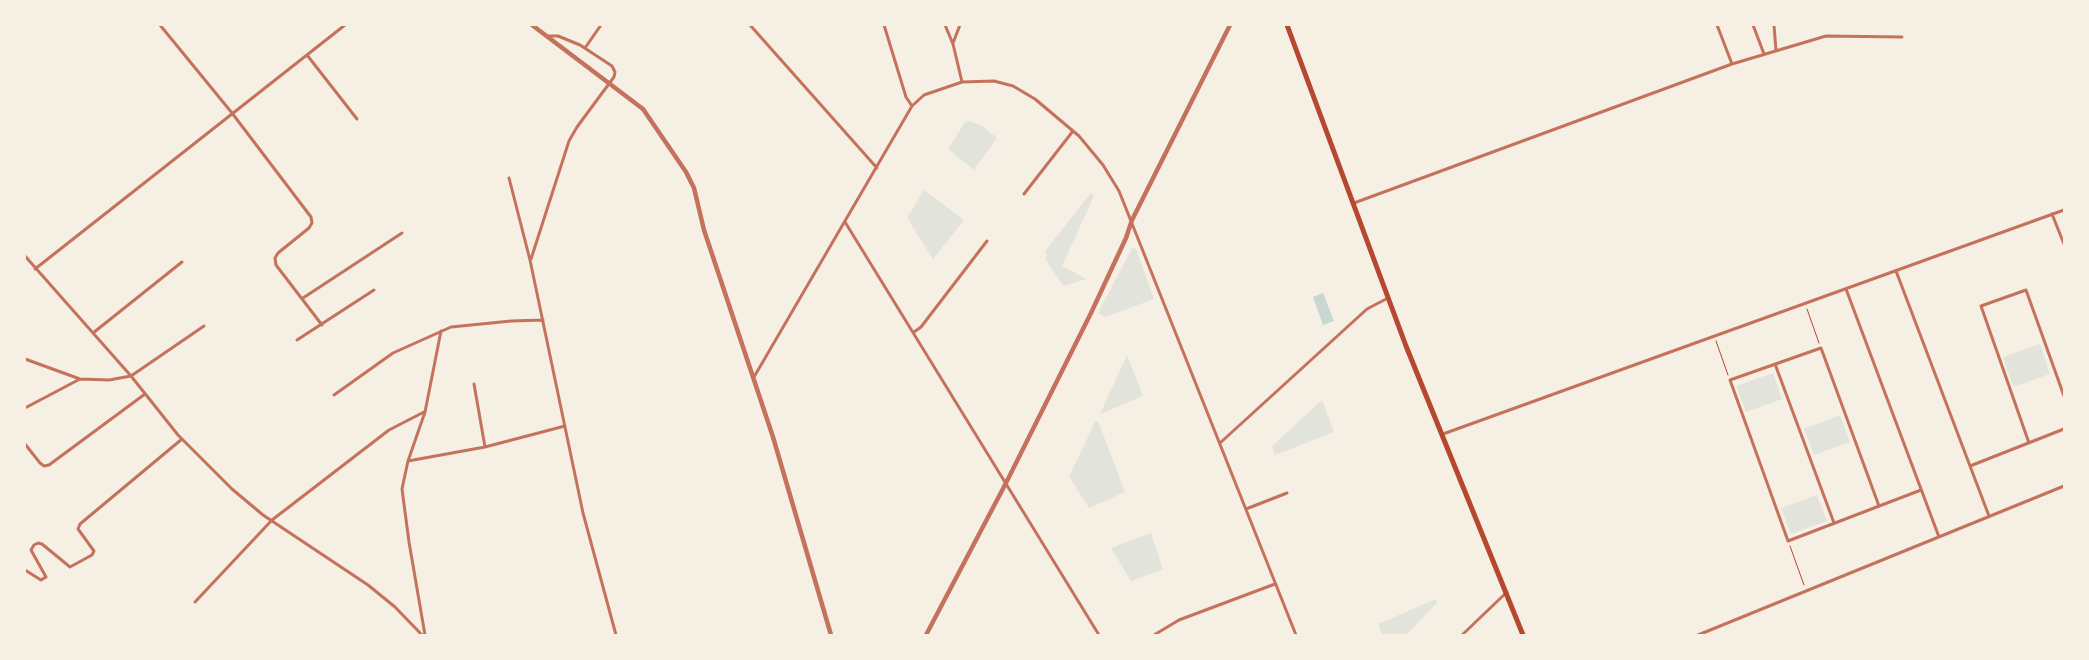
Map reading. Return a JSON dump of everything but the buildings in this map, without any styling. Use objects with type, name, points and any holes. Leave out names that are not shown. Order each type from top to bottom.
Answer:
[{"type":"main road","points":[[1288,25],[1388,298],[1524,635]]},
{"type":"street","points":[[160,25],[232,113],[311,217],[312,223],[309,228],[278,252],[275,258],[276,264],[322,325]]},
{"type":"street","points":[[35,269],[345,25]]},
{"type":"street","points":[[532,25],[643,109],[686,172],[694,188],[704,230],[781,462],[831,635]]},
{"type":"street","points":[[585,48],[601,25]]},
{"type":"street","points":[[750,25],[876,168]]},
{"type":"street","points":[[884,25],[906,97],[912,106]]},
{"type":"street","points":[[945,25],[953,44],[962,82]]},
{"type":"street","points":[[953,44],[960,25]]},
{"type":"street","points":[[926,635],[1006,483],[1091,313],[1126,238],[1132,220],[1230,25]]},
{"type":"street","points":[[1717,25],[1732,64]]},
{"type":"street","points":[[1753,25],[1764,54]]},
{"type":"street","points":[[1774,25],[1776,51]]},
{"type":"street","points":[[530,260],[569,141],[614,75],[612,66],[585,48],[558,36],[545,36]]},
{"type":"street","points":[[1353,203],[1732,64],[1764,54],[1826,36],[1902,37]]},
{"type":"street","points":[[307,55],[357,119]]},
{"type":"street","points":[[753,378],[912,106],[924,94],[962,82],[994,81],[1012,86],[1035,99],[1073,131],[1103,165],[1119,191],[1296,635]]},
{"type":"street","points":[[1024,194],[1073,131]]},
{"type":"street","points":[[509,178],[530,260],[583,512],[616,635]]},
{"type":"street","points":[[1443,434],[2064,210]]},
{"type":"street","points":[[2052,214],[2064,244]]},
{"type":"street","points":[[845,222],[1099,635]]},
{"type":"street","points":[[303,298],[402,233]]},
{"type":"street","points":[[914,332],[921,327],[987,241]]},
{"type":"street","points":[[25,256],[131,376],[182,438],[232,489],[272,520],[368,585],[396,607],[424,635]]},
{"type":"street","points":[[93,333],[182,262]]},
{"type":"street","points":[[1896,271],[1988,516]]},
{"type":"street","points":[[1846,289],[1938,536]]},
{"type":"street","points":[[297,340],[374,290]]},
{"type":"street","points":[[2029,443],[1981,306],[2026,290],[2064,396]]},
{"type":"street","points":[[1220,444],[1367,309],[1388,298]]},
{"type":"street","points":[[334,395],[393,354],[441,330],[466,324],[543,320]]},
{"type":"street","points":[[25,360],[80,379],[109,380],[131,376],[204,326]]},
{"type":"street","points":[[424,635],[402,490],[408,461],[424,412],[441,330]]},
{"type":"street","points":[[1879,506],[1821,348],[1730,380],[1788,541],[1921,490]]},
{"type":"street","points":[[1775,364],[1834,523]]},
{"type":"street","points":[[25,408],[80,379]]},
{"type":"street","points":[[474,384],[485,447]]},
{"type":"street","points":[[25,444],[40,463],[44,466],[49,466],[145,394]]},
{"type":"street","points":[[195,602],[272,520],[389,430],[424,412]]},
{"type":"street","points":[[408,461],[485,447],[565,426]]},
{"type":"street","points":[[1970,466],[2064,429]]},
{"type":"street","points":[[25,570],[41,580],[46,577],[31,550],[34,545],[38,544],[42,544],[70,567],[92,556],[94,551],[78,529],[80,524],[182,438]]},
{"type":"street","points":[[1698,635],[2064,486]]},
{"type":"street","points":[[1246,510],[1288,493]]},
{"type":"street","points":[[1154,635],[1179,620],[1275,584]]},
{"type":"street","points":[[1462,635],[1507,592]]},
{"type":"path","points":[[1805,304],[1821,348]]},
{"type":"path","points":[[1714,337],[1730,380]]},
{"type":"path","points":[[1788,541],[1806,590]]},
{"type":"shaded area","points":[[968,121],[981,125],[997,138],[974,170],[948,149],[965,122]]},
{"type":"shaded area","points":[[924,190],[964,220],[933,259],[907,218]]},
{"type":"shaded area","points":[[1091,193],[1094,196],[1062,266],[1087,279],[1063,286],[1045,258],[1047,256],[1045,251]]},
{"type":"shaded area","points":[[1132,248],[1136,249],[1154,299],[1106,317],[1098,313]]},
{"type":"shaded area","points":[[1323,293],[1334,321],[1323,325],[1313,297]]},
{"type":"shaded area","points":[[2040,344],[2050,374],[2013,387],[2003,357]]},
{"type":"shaded area","points":[[1127,355],[1143,396],[1100,414]]},
{"type":"shaded area","points":[[1773,373],[1782,399],[1746,412],[1736,386]]},
{"type":"shaded area","points":[[1322,400],[1334,432],[1275,455],[1272,446]]},
{"type":"shaded area","points":[[1840,415],[1850,442],[1814,455],[1804,429]]},
{"type":"shaded area","points":[[1098,421],[1125,492],[1089,508],[1069,477],[1095,422]]},
{"type":"shaded area","points":[[1817,495],[1827,521],[1791,534],[1781,508]]},
{"type":"shaded area","points":[[1151,533],[1163,569],[1131,581],[1111,548]]},
{"type":"shaded area","points":[[1436,599],[1437,603],[1406,635],[1382,635],[1378,624]]}]
